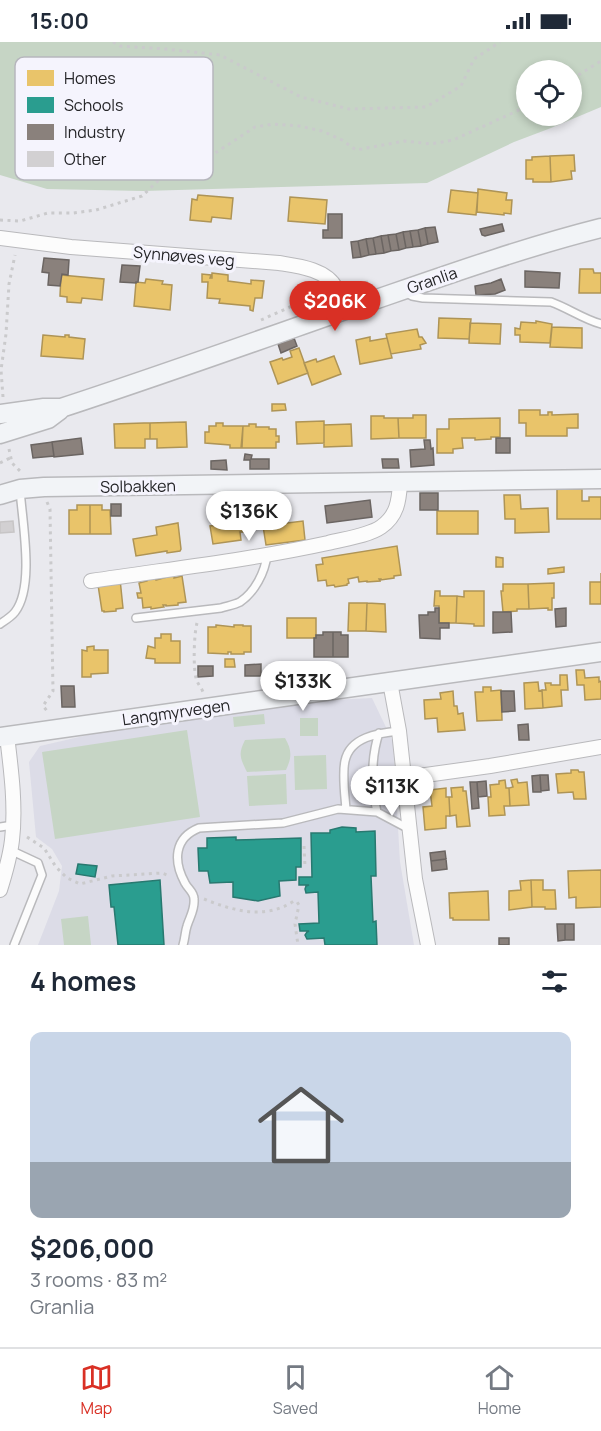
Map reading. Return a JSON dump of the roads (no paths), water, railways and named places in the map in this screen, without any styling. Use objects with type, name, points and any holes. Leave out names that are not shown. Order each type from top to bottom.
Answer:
[{"type":"street","name":"Granlia","points":[[0,414],[61,408],[522,250],[601,228]]},
{"type":"street","name":"Synnøves veg","points":[[0,238],[17,242],[71,247],[297,265],[318,272],[331,281],[336,288],[344,311]]},
{"type":"street","name":"Granlia","points":[[4,441],[48,419],[61,408]]},
{"type":"street","name":"Solbakken","points":[[0,486],[21,481],[110,486],[601,479]]},
{"type":"street","name":"Solbakken","points":[[0,495],[21,481]]},
{"type":"street","points":[[91,580],[267,555],[361,535],[379,529],[388,521],[399,501],[400,483]]},
{"type":"street","name":"Langmyrvegen","points":[[4,736],[601,652]]},
{"type":"street","points":[[390,682],[399,731],[415,879],[428,945]]},
{"type":"street","points":[[0,890],[10,850],[6,826],[10,768],[4,736]]},
{"type":"street","points":[[404,778],[601,747]]},
{"type":"lane","points":[[402,290],[412,296],[423,298],[551,302],[601,324]]},
{"type":"lane","points":[[0,624],[16,611],[24,592],[25,558],[21,481]]},
{"type":"lane","points":[[136,618],[233,605],[251,591],[261,577],[266,566],[267,555]]},
{"type":"lane","points":[[346,809],[344,762],[349,749],[361,740],[379,733],[399,731]]},
{"type":"lane","points":[[377,812],[373,796],[374,749],[379,733]]},
{"type":"lane","points":[[183,945],[194,909],[194,896],[185,884],[178,867],[177,854],[180,844],[190,832],[199,828],[283,823],[338,809],[377,812],[409,829]]},
{"type":"lane","points":[[10,850],[38,863],[42,875],[14,945]]}]
